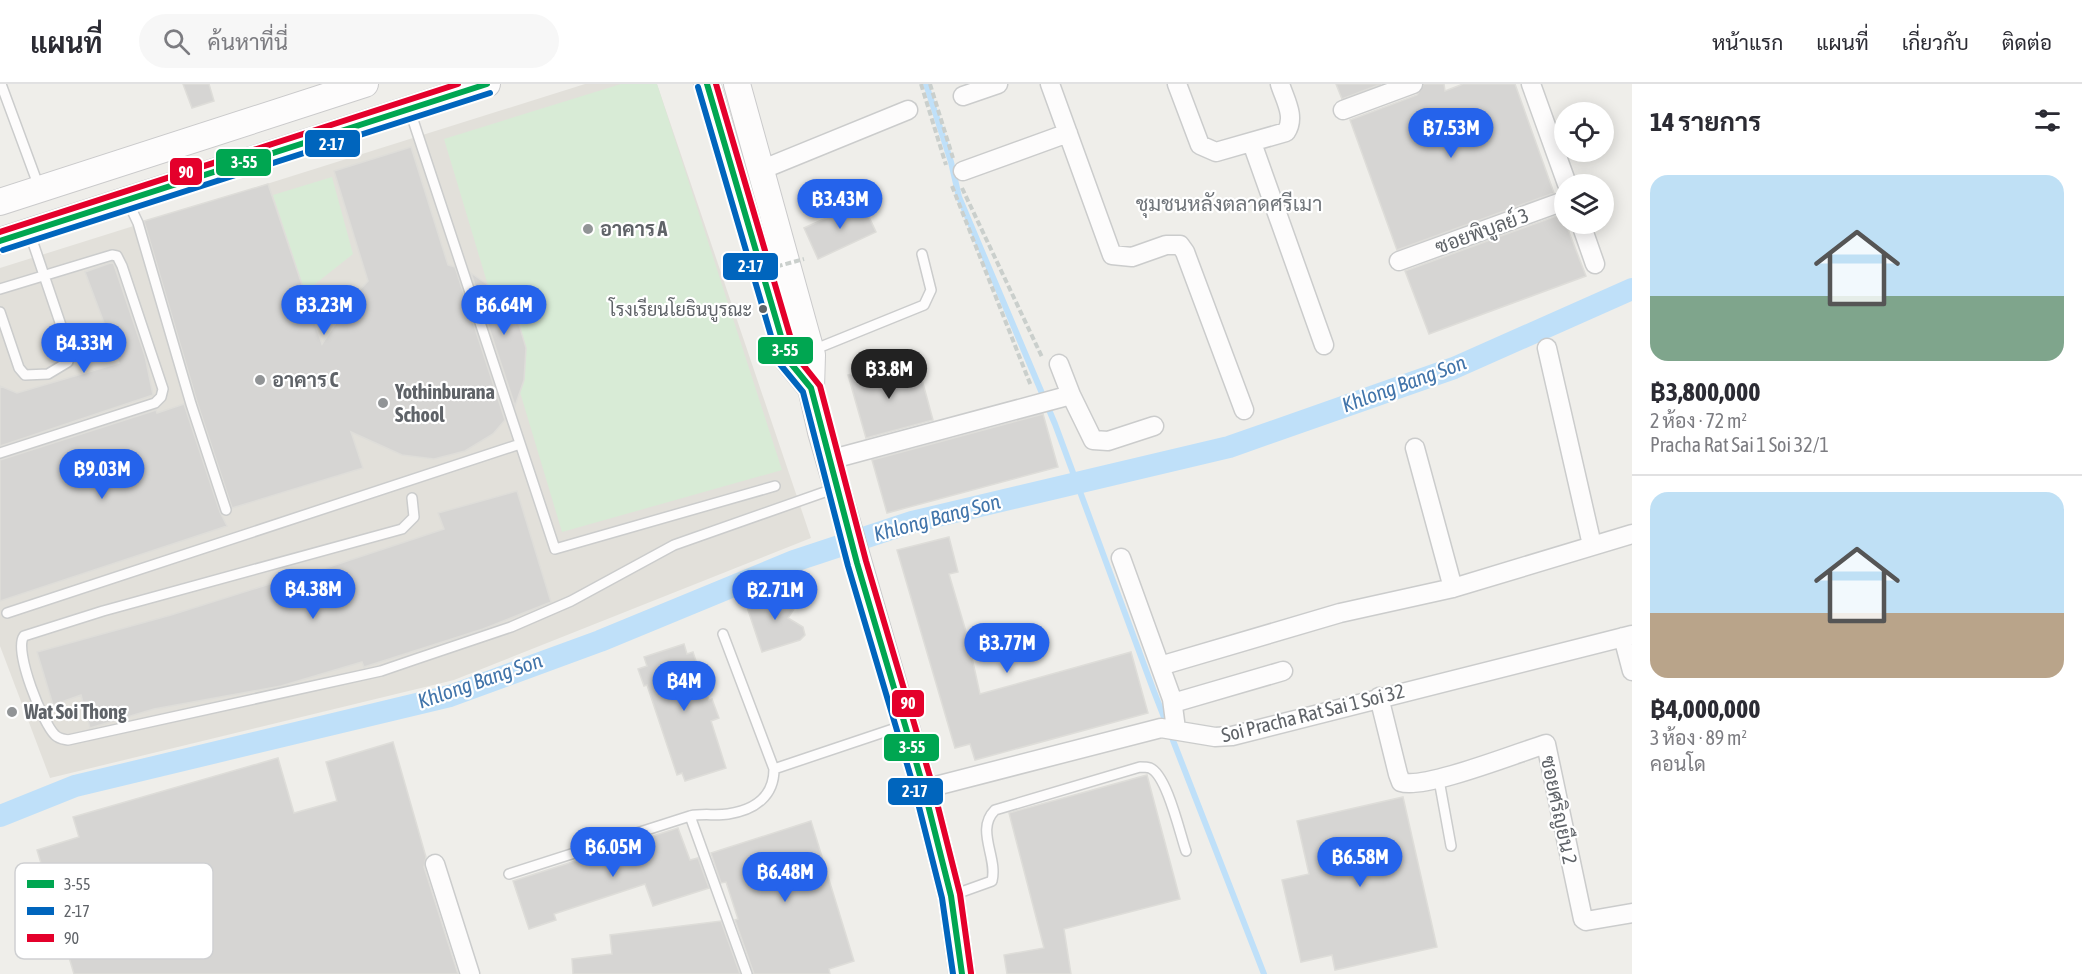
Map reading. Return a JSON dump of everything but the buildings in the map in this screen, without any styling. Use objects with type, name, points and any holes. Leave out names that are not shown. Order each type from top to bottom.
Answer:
[{"type":"main road","points":[[0,202],[366,84]]},
{"type":"main road","points":[[0,241],[487,84]]},
{"type":"main road","points":[[707,84],[788,360],[811,388]]},
{"type":"main road","points":[[737,84],[811,351],[811,388],[829,460],[924,789],[951,896],[962,974]]},
{"type":"main road","points":[[34,191],[23,213],[35,230]]},
{"type":"street","points":[[963,96],[999,84]]},
{"type":"street","points":[[1050,84],[1112,255],[1132,257],[1174,243],[1180,245],[1185,252],[1244,410]]},
{"type":"street","points":[[1177,84],[1200,145],[1216,152],[1252,144],[1286,132],[1290,126],[1291,116],[1280,84]]},
{"type":"street","points":[[1343,110],[1413,84]]},
{"type":"street","points":[[1531,84],[1563,174]]},
{"type":"street","points":[[761,170],[908,110]]},
{"type":"street","points":[[959,171],[1068,133]]},
{"type":"street","points":[[1252,144],[1324,345]]},
{"type":"street","name":"ซอยพิบูลย์ 3","points":[[1399,261],[1554,205]]},
{"type":"street","points":[[1584,234],[1595,264]]},
{"type":"street","points":[[1547,348],[1592,545]]},
{"type":"street","points":[[1054,401],[1059,364]]},
{"type":"street","points":[[1054,401],[1093,440],[1108,441],[1154,426]]},
{"type":"street","points":[[829,460],[1054,401]]},
{"type":"street","points":[[1415,448],[1453,588]]},
{"type":"street","points":[[1160,666],[1340,612],[1453,588],[1632,534]]},
{"type":"street","points":[[1121,558],[1173,704],[1170,728]]},
{"type":"street","points":[[1628,636],[1632,671]]},
{"type":"street","name":"Soi Pracha Rat Sai 1 Soi 32","points":[[924,789],[1170,728],[1215,737],[1232,736],[1379,697],[1628,636]]},
{"type":"street","points":[[1173,704],[1283,671]]},
{"type":"street","name":"ซอยศริญยืน 2","points":[[1379,697],[1401,782],[1419,784],[1439,780],[1546,744],[1583,919],[1587,921],[1632,913]]},
{"type":"street","points":[[435,864],[470,974]]},
{"type":"lane","points":[[1,84],[34,191]]},
{"type":"lane","points":[[410,109],[555,549],[775,486]]},
{"type":"lane","points":[[127,200],[131,214],[138,223],[191,404],[226,510]]},
{"type":"lane","points":[[0,312],[19,368],[25,375],[39,376],[63,367],[70,354],[43,275],[35,230]]},
{"type":"lane","points":[[811,351],[924,305],[931,290],[922,254]]},
{"type":"lane","points":[[0,289],[112,255],[117,256],[162,393],[155,403],[0,453]]},
{"type":"lane","points":[[7,612],[520,444]]},
{"type":"lane","points":[[412,498],[414,517],[402,529],[103,611],[24,636],[20,646],[22,657],[45,721],[54,734],[68,740],[381,671],[512,627],[571,601],[674,545],[837,488]]},
{"type":"lane","points":[[509,874],[690,816],[705,812],[728,814],[763,801],[774,784],[774,768],[723,633]]},
{"type":"lane","points":[[774,768],[906,725]]},
{"type":"lane","points":[[951,896],[992,882],[994,872],[986,829],[987,818],[995,810],[1140,767],[1150,768],[1157,774],[1168,795],[1186,851]]},
{"type":"lane","points":[[1439,780],[1451,846]]},
{"type":"lane","points":[[690,816],[747,974]]},
{"type":"path","points":[[921,84],[955,196],[1054,401]]},
{"type":"path","points":[[930,84],[959,171],[1054,401]]},
{"type":"path","points":[[742,276],[804,259]]},
{"type":"shaded area","name":"Yothinburana School","points":[[585,84],[657,84],[811,538],[454,680],[50,778],[0,646],[0,268]]},
{"type":"green space","name":"อาคาร A","points":[[621,84],[657,84],[782,470],[562,532],[444,139]]},
{"type":"green space","points":[[332,177],[353,254],[305,292],[273,195]]},
{"type":"waterway","points":[[926,84],[951,162],[959,197],[1055,424],[1153,689],[1264,974]]},
{"type":"waterway","name":"Khlong Bang Son","points":[[0,816],[75,786],[450,696],[600,641],[794,561],[912,522],[1229,447],[1454,368],[1632,289]]},
{"type":"transit line","name":"90","points":[[0,232],[458,84]]},
{"type":"transit line","name":"3-55","points":[[0,241],[487,84]]},
{"type":"transit line","name":"3-55","points":[[707,84],[788,360],[811,388],[857,563],[924,789],[951,896],[962,974]]},
{"type":"transit line","name":"90","points":[[716,84],[796,356],[820,386],[866,561],[933,787],[960,894],[971,973]]},
{"type":"transit line","name":"2-17","points":[[698,87],[779,363],[803,392],[848,566],[915,791],[942,898],[953,974]]},
{"type":"transit line","name":"2-17","points":[[3,250],[490,93]]},
{"type":"place","name":"อาคาร A","points":[[588,229]]},
{"type":"place","name":"โรงเรียนโยธินบูรณะ","points":[[763,309]]},
{"type":"place","name":"อาคาร C","points":[[260,380]]},
{"type":"place","name":"Yothinburana School","points":[[383,403]]},
{"type":"place","name":"Wat Soi Thong","points":[[12,712]]},
{"type":"district","name":"ชุมชนหลังตลาดศรีเมา","points":[[1229,204]]}]
